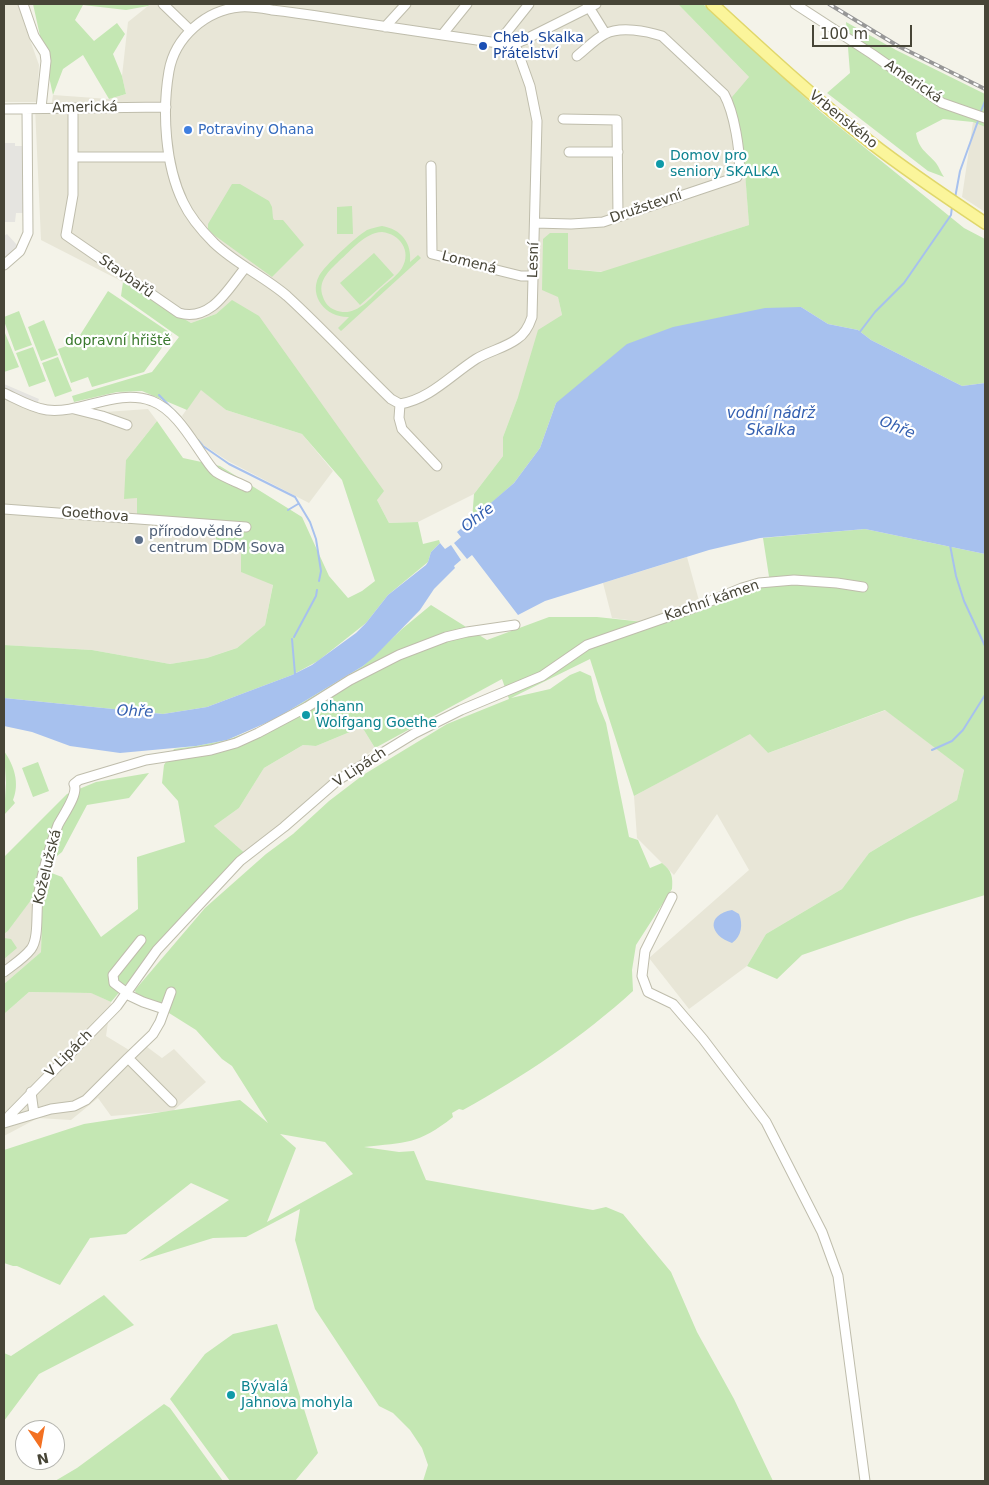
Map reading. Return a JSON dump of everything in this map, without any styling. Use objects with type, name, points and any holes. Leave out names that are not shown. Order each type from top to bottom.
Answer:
[{"type":"main road","name":"Vrbenského","points":[[712,4],[840,118],[924,182],[985,223]]},
{"type":"street","points":[[23,4],[34,36],[45,53],[46,61],[41,108]]},
{"type":"street","points":[[163,4],[190,30]]},
{"type":"street","points":[[290,12],[296,4]]},
{"type":"street","points":[[385,27],[406,4]]},
{"type":"street","points":[[442,35],[467,4]]},
{"type":"street","points":[[498,43],[529,4]]},
{"type":"street","name":"Americká","points":[[795,4],[872,54],[942,103],[985,118]]},
{"type":"street","points":[[437,466],[402,428],[399,418],[400,404],[391,399],[286,295],[214,244],[192,218],[183,202],[169,157],[166,107],[170,64],[190,30],[213,15],[239,7],[290,12],[515,44],[591,5],[606,33],[577,56]]},
{"type":"street","name":"Družstevní","points":[[535,224],[593,223],[618,217],[737,176],[739,168],[733,118],[729,103],[724,94],[662,36],[632,30],[606,33]]},
{"type":"street","name":"Lesní","points":[[400,404],[417,400],[476,359],[518,339],[526,331],[532,317],[536,113],[530,86],[515,44]]},
{"type":"street","name":"Americká","points":[[4,109],[166,107]]},
{"type":"street","name":"Stavbařů","points":[[73,108],[73,195],[66,235],[179,313],[185,315],[198,314],[214,306],[246,268]]},
{"type":"street","points":[[4,265],[20,251],[28,233],[27,109]]},
{"type":"street","points":[[562,119],[617,120],[618,217]]},
{"type":"street","points":[[569,152],[618,152]]},
{"type":"street","points":[[73,158],[169,157]]},
{"type":"street","name":"Lomená","points":[[430,166],[432,254],[521,276],[533,276]]},
{"type":"street","points":[[4,393],[46,410],[72,408],[124,397],[153,402],[170,413],[183,427],[214,471],[247,486]]},
{"type":"street","points":[[72,408],[127,425]]},
{"type":"street","name":"Goethova","points":[[4,509],[246,526]]},
{"type":"street","name":"Kachní kámen","points":[[651,622],[759,583],[794,580],[863,587]]},
{"type":"street","name":"V Lipách","points":[[7,1119],[116,1006],[157,950],[240,861],[284,828],[338,780],[415,733],[461,710],[542,676],[587,645],[651,622]]},
{"type":"street","name":"Koželužská","points":[[4,972],[31,949],[34,940],[38,893],[56,831],[75,795],[76,787],[74,784],[83,778],[146,760],[211,750],[236,743],[307,707],[354,677],[399,655],[446,637],[515,625]]},
{"type":"street","points":[[672,897],[645,951],[642,976],[648,992],[673,1004],[703,1039],[766,1122],[822,1232],[838,1276],[865,1481]]},
{"type":"street","points":[[141,940],[113,975],[114,983],[126,993],[143,1002],[164,1009]]},
{"type":"street","points":[[7,1119],[74,1106],[86,1100],[153,1034],[160,1022],[171,992]]},
{"type":"street","points":[[128,1058],[172,1102]]},
{"type":"street","points":[[32,1092],[34,1114]]},
{"type":"shaded area","points":[[4,4],[20,4],[24,23],[39,65],[37,102],[4,102]]},
{"type":"shaded area","points":[[146,4],[678,4],[749,77],[745,169],[749,225],[604,272],[568,269],[568,234],[558,296],[562,315],[518,397],[503,437],[503,456],[474,494],[418,522],[389,523],[377,500],[232,301],[216,314],[191,323],[123,282],[41,240],[35,107],[51,107],[53,95],[109,99],[126,94],[122,76],[128,22],[148,6]]},
{"type":"shaded area","points":[[973,122],[985,127],[985,212],[962,197]]},
{"type":"shaded area","points":[[4,143],[26,146],[28,213],[16,213],[15,222],[5,222]]},
{"type":"shaded area","points":[[7,234],[18,246],[4,260],[4,236]]},
{"type":"shaded area","points":[[4,384],[39,399],[36,407],[4,393]]},
{"type":"shaded area","points":[[201,389],[226,410],[302,434],[333,471],[309,503],[228,461],[202,444],[182,416]]},
{"type":"shaded area","points":[[4,397],[48,416],[148,409],[157,421],[126,460],[137,498],[176,520],[175,530],[217,534],[241,550],[242,572],[273,584],[265,625],[237,648],[207,658],[170,664],[92,650],[4,645]]},
{"type":"shaded area","points":[[687,557],[701,608],[653,623],[612,618],[603,583]]},
{"type":"shaded area","points":[[886,710],[964,770],[957,800],[869,853],[842,889],[766,934],[747,966],[689,1009],[649,958],[749,870],[717,814],[674,875],[637,838],[634,796],[750,733],[768,753]]},
{"type":"shaded area","points":[[362,727],[375,748],[247,855],[214,826],[239,808],[264,768],[303,745],[316,746]]},
{"type":"shaded area","points":[[43,883],[41,952],[4,984],[4,934]]},
{"type":"shaded area","points":[[29,992],[92,993],[111,1002],[106,1036],[129,1050],[143,1044],[162,1058],[174,1049],[206,1082],[173,1111],[111,1116],[98,1098],[71,1120],[38,1118],[4,1136],[4,1014]]},
{"type":"green space","points":[[33,4],[150,4],[126,10],[83,5],[75,20],[94,41],[117,23],[125,34],[113,54],[122,76],[126,94],[109,99],[83,55],[63,69],[53,95]]},
{"type":"green space","points":[[678,4],[703,4],[822,113],[964,228],[985,239],[985,383],[962,386],[871,340],[858,330],[828,324],[801,307],[556,403],[540,448],[514,483],[472,520],[474,494],[503,456],[503,437],[518,397],[538,330],[562,315],[558,297],[542,290],[543,239],[550,233],[568,233],[568,269],[601,272],[749,225],[745,172],[732,97],[749,77]]},
{"type":"green space","points":[[846,22],[896,50],[985,94],[985,127],[973,122],[943,119],[916,133],[921,147],[936,163],[944,177],[928,171],[827,93],[850,73]]},
{"type":"green space","points":[[232,184],[240,184],[269,201],[274,220],[283,220],[304,245],[272,277],[208,229],[208,224]]},
{"type":"green space","points":[[352,206],[353,234],[337,234],[337,207]]},
{"type":"green space","points":[[382,226],[395,230],[404,238],[409,249],[410,262],[418,255],[421,258],[341,331],[338,328],[349,317],[333,314],[322,305],[316,291],[319,276],[356,238],[367,230]],"holes":[[[376,233],[388,233],[399,240],[405,250],[405,262],[400,271],[360,307],[348,312],[342,312],[329,307],[322,291],[323,281],[328,273],[364,239]]]},
{"type":"green space","points":[[374,253],[394,275],[360,305],[340,283]]},
{"type":"green space","points":[[123,282],[191,323],[216,314],[232,300],[259,316],[384,491],[377,500],[389,523],[418,522],[423,544],[439,540],[440,543],[431,552],[428,562],[388,595],[366,623],[318,661],[292,675],[207,707],[163,714],[4,698],[4,645],[92,650],[170,664],[207,658],[237,648],[265,625],[273,585],[241,572],[241,550],[216,547],[216,534],[175,530],[176,520],[137,516],[137,498],[124,499],[126,460],[157,421],[183,458],[220,466],[302,517],[329,576],[348,598],[362,591],[375,581],[342,480],[302,434],[226,410],[201,390],[187,410],[142,391],[117,392],[74,402],[72,396],[152,372],[179,337],[121,296]]},
{"type":"green space","name":"dopravní hřiště","points":[[108,291],[172,334],[144,372],[92,387],[88,377],[71,383],[58,349],[75,343]]},
{"type":"green space","points":[[19,311],[32,345],[15,351],[4,317]]},
{"type":"green space","points":[[44,320],[58,355],[41,361],[28,327]]},
{"type":"green space","points":[[4,333],[19,367],[4,372]]},
{"type":"green space","points":[[33,347],[46,381],[29,387],[16,353]]},
{"type":"green space","points":[[58,357],[72,391],[55,397],[42,363]]},
{"type":"green space","points":[[865,529],[985,554],[985,895],[910,918],[802,955],[777,979],[747,966],[766,934],[842,889],[869,853],[957,800],[964,770],[885,710],[768,753],[750,734],[634,796],[590,659],[511,698],[550,689],[570,675],[580,671],[591,676],[597,701],[606,723],[629,837],[638,840],[650,868],[662,863],[670,872],[672,878],[672,889],[636,945],[632,970],[633,991],[594,1024],[552,1055],[486,1097],[463,1110],[459,1109],[452,1113],[453,1117],[430,1133],[411,1141],[364,1147],[399,1152],[414,1151],[426,1180],[593,1210],[606,1207],[623,1214],[671,1272],[697,1332],[734,1399],[773,1481],[423,1481],[428,1465],[422,1448],[410,1430],[393,1413],[379,1406],[315,1309],[295,1240],[300,1209],[246,1237],[213,1238],[139,1261],[229,1200],[191,1183],[126,1234],[90,1238],[60,1285],[17,1266],[4,1263],[4,1150],[84,1124],[240,1100],[268,1123],[232,1066],[222,1059],[196,1030],[169,1013],[164,1000],[160,1003],[148,1000],[136,995],[135,990],[205,908],[329,801],[363,775],[447,724],[509,699],[502,679],[375,748],[362,727],[316,746],[303,745],[264,768],[239,808],[214,826],[247,855],[198,899],[111,1002],[91,993],[29,992],[4,1014],[4,984],[41,952],[43,884],[4,934],[4,857],[67,794],[96,782],[149,773],[129,798],[87,805],[62,852],[41,869],[62,877],[101,937],[138,909],[137,857],[185,842],[178,801],[162,783],[164,765],[174,749],[227,740],[256,729],[363,666],[431,605],[487,640],[549,617],[597,617],[653,623],[744,590],[770,583],[763,538]],"holes":[[[280,1134],[325,1142],[353,1174],[267,1222],[296,1148]]]},
{"type":"green space","points":[[4,751],[11,762],[15,774],[16,787],[13,800],[15,803],[4,815],[6,783]]},
{"type":"green space","points":[[38,762],[49,791],[33,797],[22,768]]},
{"type":"green space","points":[[4,938],[11,939],[17,948],[4,959]]},
{"type":"green space","points":[[104,1295],[134,1325],[39,1374],[4,1421],[4,1353],[11,1356]]},
{"type":"green space","points":[[277,1324],[318,1453],[295,1481],[230,1481],[170,1399],[205,1354],[233,1334]]},
{"type":"green space","points":[[164,1404],[170,1408],[223,1481],[55,1481],[77,1468]]},
{"type":"water","name":"vodní nádrž Skalka","points":[[801,307],[828,324],[858,330],[871,340],[962,386],[985,383],[985,554],[865,529],[760,538],[709,550],[545,601],[518,615],[472,555],[467,559],[454,543],[461,537],[457,532],[514,483],[540,448],[556,403],[627,344],[673,327],[765,308]]},
{"type":"water","name":"Ohře","points":[[440,543],[445,549],[451,545],[461,560],[434,589],[420,610],[374,657],[363,666],[275,719],[227,740],[196,746],[120,753],[70,746],[32,732],[4,726],[4,698],[163,714],[207,707],[292,675],[312,665],[356,633],[388,595],[426,565],[431,552]]},
{"type":"water","points":[[732,910],[739,914],[741,926],[738,937],[732,943],[719,935],[714,925],[718,916]]},
{"type":"waterway","points":[[981,111],[985,101]]},
{"type":"waterway","points":[[955,198],[960,171],[978,121]]},
{"type":"waterway","points":[[859,333],[875,312],[904,283],[951,215],[952,207]]},
{"type":"waterway","points":[[159,395],[178,415]]},
{"type":"waterway","points":[[198,440],[203,446],[229,464],[295,497],[310,522],[316,539],[321,571],[319,581]]},
{"type":"waterway","points":[[288,510],[298,504]]},
{"type":"waterway","points":[[950,545],[956,576],[964,601],[985,646]]},
{"type":"waterway","points":[[294,637],[316,596],[317,590]]},
{"type":"waterway","points":[[292,639],[295,674]]},
{"type":"waterway","points":[[932,750],[952,741],[963,730],[985,695]]},
{"type":"railway","points":[[829,4],[898,46],[985,89]]},
{"type":"place","name":"Cheb, Skalka Přátelství","points":[[483,46]]},
{"type":"place","name":"Potraviny Ohana","points":[[188,130]]},
{"type":"place","name":"Domov pro seniory SKALKA","points":[[660,164]]},
{"type":"place","name":"přírodovědné centrum DDM Sova","points":[[139,540]]},
{"type":"place","name":"Johann Wolfgang Goethe","points":[[306,715]]},
{"type":"place","name":"Bývalá Jahnova mohyla","points":[[231,1395]]}]
